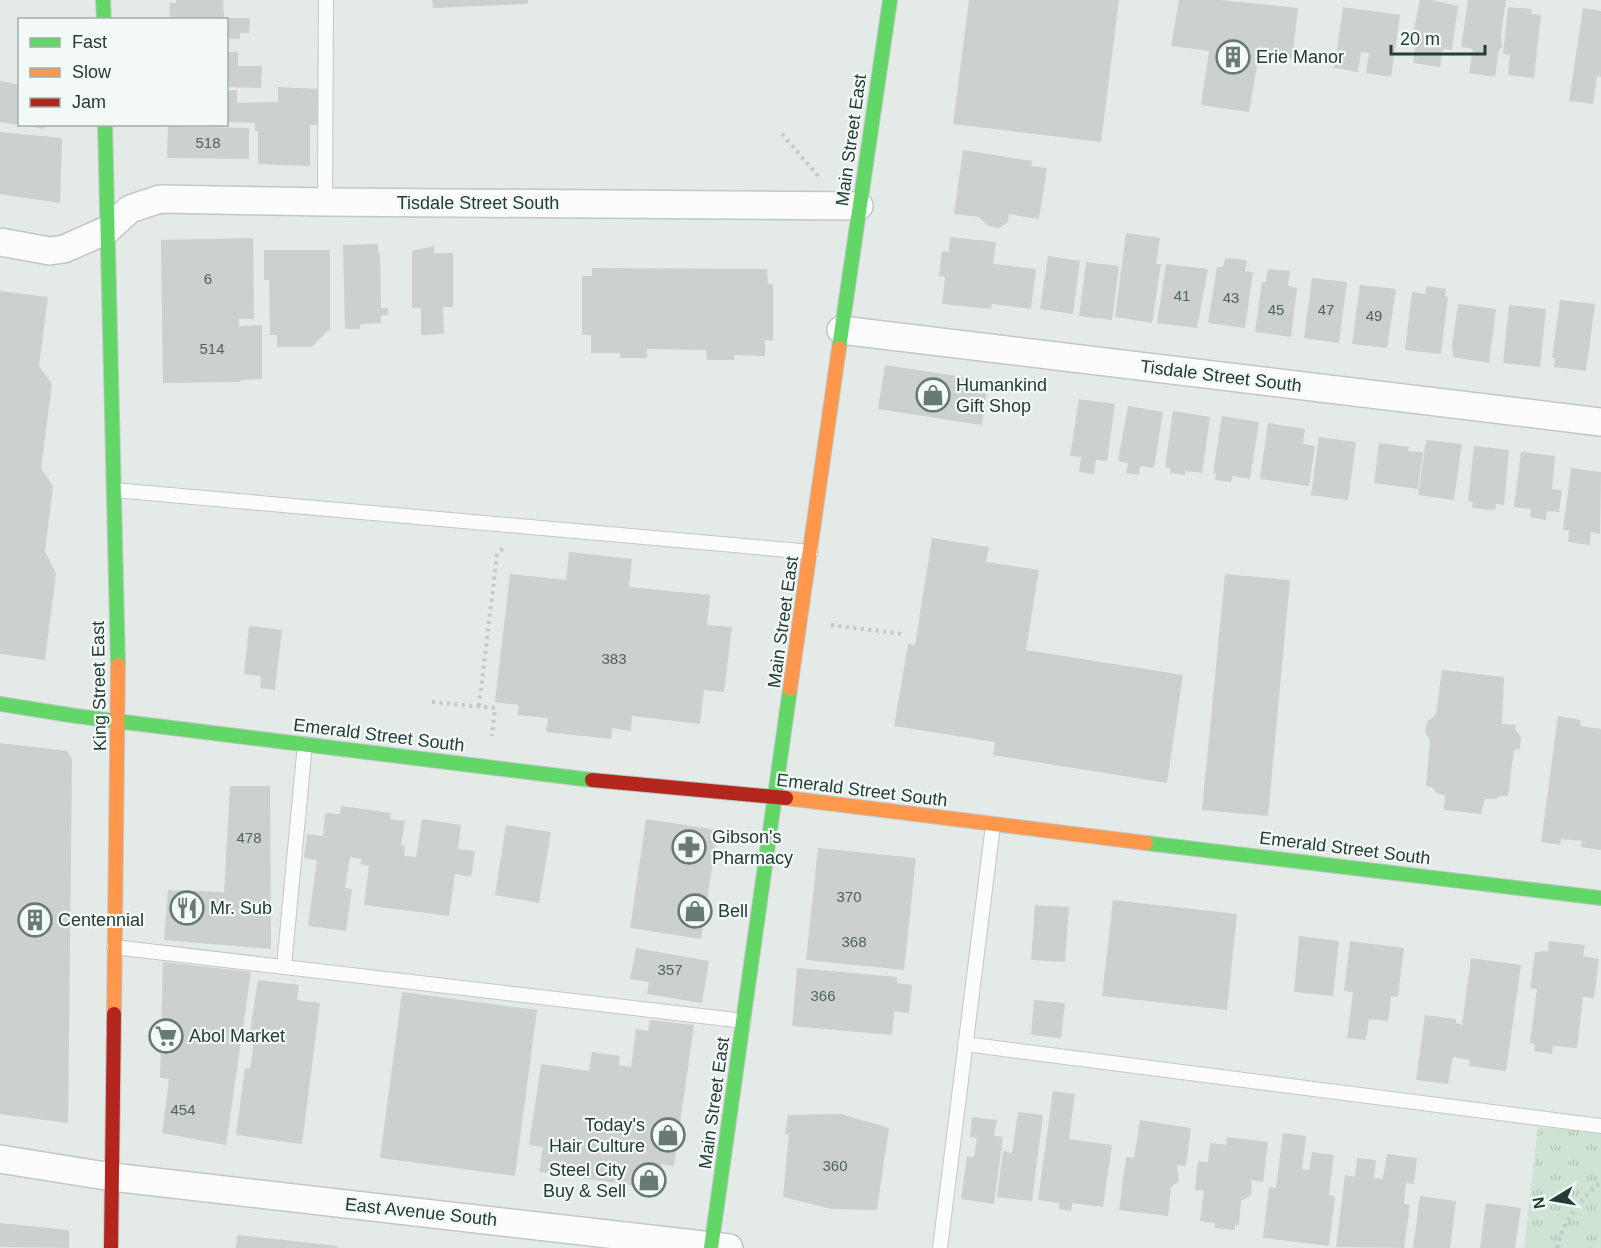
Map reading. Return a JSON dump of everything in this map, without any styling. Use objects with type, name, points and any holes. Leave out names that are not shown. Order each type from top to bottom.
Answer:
[{"type":"main road","points":[[103,0],[104,18]]},
{"type":"main road","name":"Main Street East","points":[[717,1247],[744,1021],[890,0]]},
{"type":"main road","name":"King Street East","points":[[105,126],[118,722],[111,1248]]},
{"type":"main road","name":"Emerald Street South","points":[[0,704],[118,722],[603,781],[776,797],[1601,898]]},
{"type":"street","name":"Tisdale Street South","points":[[0,242],[50,250],[64,249],[107,230],[130,209],[160,199],[859,206]]},
{"type":"street","name":"Tisdale Street South","points":[[841,330],[1601,422]]},
{"type":"street","name":"East Avenue South","points":[[0,1159],[112,1177],[717,1247]]},
{"type":"lane","points":[[325,202],[326,0]]},
{"type":"lane","points":[[114,490],[811,552]]},
{"type":"lane","points":[[284,966],[305,744]]},
{"type":"lane","points":[[940,1248],[993,825]]},
{"type":"lane","points":[[114,947],[744,1021]]},
{"type":"lane","points":[[965,1044],[1601,1126]]},
{"type":"path","points":[[782,134],[823,182],[819,206]]},
{"type":"path","points":[[479,706],[497,555],[521,526]]},
{"type":"path","points":[[801,622],[903,634]]},
{"type":"path","points":[[432,702],[495,708],[489,766]]},
{"type":"path","points":[[1557,1248],[1560,1232],[1574,1212],[1601,1182]]},
{"type":"green space","points":[[1538,1127],[1601,1132],[1601,1248],[1524,1248]]},
{"type":"building","points":[[176,0],[223,0],[224,18],[169,18],[170,3],[176,3]]},
{"type":"building","points":[[432,0],[528,0],[528,4],[433,8]]},
{"type":"building","points":[[969,0],[1119,0],[1101,142],[953,124]]},
{"type":"building","name":"Erie Manor","points":[[1179,0],[1221,0],[1298,8],[1292,59],[1259,54],[1249,112],[1201,105],[1209,51],[1171,46]]},
{"type":"building","points":[[1420,0],[1432,0],[1458,6],[1452,50],[1443,49],[1440,67],[1413,63],[1415,47],[1412,37]]},
{"type":"building","points":[[1468,0],[1506,0],[1501,35],[1502,47],[1499,50],[1495,77],[1469,73],[1473,49],[1461,47]]},
{"type":"building","points":[[1343,7],[1400,15],[1391,77],[1366,73],[1369,53],[1361,52],[1358,72],[1334,68]]},
{"type":"building","points":[[1508,7],[1532,9],[1531,14],[1541,15],[1534,78],[1508,75],[1510,55],[1503,54]]},
{"type":"building","points":[[1583,8],[1601,11],[1601,77],[1597,76],[1593,104],[1569,101]]},
{"type":"building","points":[[228,18],[250,18],[249,33],[240,33],[240,39],[228,39]]},
{"type":"building","points":[[228,52],[238,52],[238,66],[262,66],[261,88],[228,87]]},
{"type":"building","points":[[0,81],[18,85],[18,125],[0,122]]},
{"type":"building","points":[[278,87],[318,89],[317,125],[310,125],[310,166],[258,164],[258,131],[255,131],[255,123],[228,122],[228,90],[237,90],[237,103],[278,102]]},
{"type":"building","points":[[26,126],[46,126],[45,129]]},
{"type":"building","points":[[168,126],[249,128],[249,159],[167,158]]},
{"type":"building","points":[[0,132],[62,138],[60,203],[0,194]]},
{"type":"building","points":[[963,150],[1032,161],[1031,166],[1047,168],[1039,219],[1009,214],[1008,222],[999,228],[988,226],[979,217],[954,214]]},
{"type":"building","points":[[1126,233],[1160,238],[1156,264],[1161,264],[1152,323],[1115,317]]},
{"type":"building","points":[[950,237],[996,242],[993,264],[1036,269],[1031,309],[992,304],[991,309],[942,304],[945,277],[939,276],[942,251],[949,252]]},
{"type":"building","points":[[253,238],[254,319],[239,319],[239,326],[262,325],[262,379],[240,380],[240,382],[163,383],[161,240]]},
{"type":"building","points":[[378,244],[381,308],[388,308],[388,315],[381,315],[381,323],[360,324],[360,329],[345,329],[343,245]]},
{"type":"building","points":[[434,246],[434,253],[453,253],[453,307],[443,307],[444,334],[421,335],[421,308],[412,308],[412,251]]},
{"type":"building","points":[[264,250],[330,250],[330,329],[312,347],[277,347],[277,335],[270,335],[269,280],[264,280]]},
{"type":"building","points":[[1048,256],[1080,261],[1073,314],[1040,309]]},
{"type":"building","points":[[1225,258],[1247,260],[1245,271],[1253,272],[1245,328],[1208,323],[1217,267],[1223,267]]},
{"type":"building","points":[[1086,262],[1119,266],[1112,320],[1079,316]]},
{"type":"building","points":[[1166,264],[1208,269],[1197,328],[1157,323]]},
{"type":"building","points":[[592,268],[767,269],[768,284],[773,284],[773,341],[765,340],[765,356],[734,355],[735,360],[707,360],[706,350],[647,349],[647,358],[620,358],[620,353],[591,353],[591,335],[582,335],[582,276],[592,276]]},
{"type":"building","points":[[1268,269],[1290,271],[1288,286],[1297,288],[1291,337],[1255,332],[1262,282],[1266,282]]},
{"type":"building","points":[[1312,278],[1347,282],[1339,343],[1304,338]]},
{"type":"building","points":[[1360,285],[1396,289],[1387,348],[1352,344]]},
{"type":"building","points":[[1427,286],[1446,289],[1445,296],[1448,297],[1441,354],[1405,350],[1412,292],[1425,294]]},
{"type":"building","points":[[0,291],[48,297],[39,366],[52,384],[41,468],[53,486],[45,552],[56,573],[45,660],[0,654]]},
{"type":"building","points":[[1560,300],[1595,304],[1586,371],[1554,367],[1555,358],[1552,358]]},
{"type":"building","points":[[1458,304],[1496,309],[1489,363],[1453,357],[1452,346]]},
{"type":"building","points":[[1509,305],[1546,309],[1540,367],[1503,363]]},
{"type":"building","name":"Humankind Gift Shop","points":[[885,365],[988,381],[982,425],[878,409]]},
{"type":"building","points":[[1079,399],[1115,404],[1107,461],[1096,460],[1094,474],[1079,472],[1081,457],[1070,456]]},
{"type":"building","points":[[1128,406],[1163,412],[1154,468],[1140,466],[1139,475],[1126,473],[1128,463],[1118,461]]},
{"type":"building","points":[[1173,411],[1210,417],[1202,473],[1185,471],[1185,475],[1170,473],[1170,468],[1165,467]]},
{"type":"building","points":[[1222,416],[1259,422],[1250,479],[1233,476],[1231,482],[1215,480],[1216,474],[1213,473]]},
{"type":"building","points":[[1268,423],[1305,429],[1303,444],[1315,446],[1309,486],[1260,479]]},
{"type":"building","points":[[1319,437],[1356,442],[1348,500],[1311,495]]},
{"type":"building","points":[[1426,440],[1462,444],[1454,500],[1418,495]]},
{"type":"building","points":[[1379,443],[1409,447],[1408,451],[1423,452],[1418,489],[1374,483]]},
{"type":"building","points":[[1474,446],[1509,450],[1504,505],[1496,504],[1495,510],[1472,508],[1473,502],[1468,501]]},
{"type":"building","points":[[1521,452],[1555,456],[1552,489],[1562,490],[1559,512],[1547,511],[1546,520],[1530,517],[1531,509],[1514,507]]},
{"type":"building","points":[[1571,468],[1601,472],[1600,534],[1591,532],[1590,545],[1568,542],[1569,530],[1563,530]]},
{"type":"building","points":[[932,538],[989,547],[986,562],[1039,570],[1026,650],[1183,675],[1167,783],[993,755],[995,742],[894,726],[908,644],[915,645]]},
{"type":"building","points":[[569,552],[632,559],[629,587],[710,595],[707,625],[732,627],[724,692],[704,690],[700,724],[632,716],[631,731],[612,728],[611,739],[546,732],[548,718],[517,715],[519,705],[495,702],[510,574],[566,580]]},
{"type":"building","points":[[1225,574],[1290,580],[1268,816],[1202,810]]},
{"type":"building","points":[[249,626],[282,630],[275,690],[260,688],[261,676],[244,674]]},
{"type":"building","points":[[1442,670],[1504,677],[1502,724],[1516,725],[1515,730],[1521,737],[1520,749],[1514,750],[1508,796],[1485,799],[1481,814],[1444,810],[1445,795],[1436,793],[1432,787],[1426,786],[1430,741],[1425,732],[1427,722],[1436,715]]},
{"type":"building","points":[[1558,716],[1581,720],[1580,726],[1601,729],[1601,850],[1581,847],[1582,841],[1561,839],[1560,845],[1541,842]]},
{"type":"building","points":[[0,743],[67,751],[72,760],[68,1123],[0,1114]]},
{"type":"building","points":[[230,786],[270,786],[271,949],[164,940],[168,890],[224,892]]},
{"type":"building","points":[[341,806],[391,813],[390,819],[405,821],[401,845],[405,846],[404,856],[416,857],[422,819],[461,825],[458,849],[475,851],[471,877],[455,874],[449,916],[364,905],[369,866],[360,864],[362,859],[350,857],[345,888],[352,889],[346,931],[308,926],[317,860],[304,858],[307,834],[323,836],[325,813],[340,814]]},
{"type":"building","points":[[646,819],[718,830],[701,939],[630,928]]},
{"type":"building","points":[[506,825],[551,832],[539,903],[495,895]]},
{"type":"building","points":[[818,848],[916,858],[904,970],[806,960]]},
{"type":"building","points":[[1113,900],[1237,914],[1227,1010],[1102,996]]},
{"type":"building","points":[[1035,905],[1069,907],[1065,962],[1031,960]]},
{"type":"building","points":[[1299,936],[1339,941],[1333,996],[1294,992]]},
{"type":"building","points":[[1350,941],[1404,948],[1398,997],[1391,996],[1388,1021],[1369,1019],[1366,1040],[1347,1038],[1353,992],[1344,991]]},
{"type":"building","points":[[1549,941],[1585,945],[1583,956],[1599,959],[1594,998],[1583,997],[1577,1048],[1553,1046],[1552,1054],[1534,1051],[1535,1044],[1530,1043],[1537,989],[1530,988],[1535,952],[1548,951]]},
{"type":"building","points":[[636,948],[709,961],[702,1003],[647,994],[649,982],[630,979]]},
{"type":"building","points":[[1471,958],[1521,965],[1506,1071],[1469,1066],[1470,1060],[1453,1057],[1448,1084],[1416,1080],[1425,1015],[1456,1019],[1456,1023],[1462,1025]]},
{"type":"building","points":[[163,962],[251,972],[226,1145],[162,1133],[169,1079],[160,1078]]},
{"type":"building","points":[[797,968],[897,977],[897,983],[912,985],[909,1013],[894,1011],[892,1035],[792,1026]]},
{"type":"building","points":[[258,980],[299,985],[297,1000],[320,1003],[302,1144],[236,1135],[245,1068],[250,1069],[255,1032],[250,1031]]},
{"type":"building","points":[[402,992],[537,1010],[515,1176],[380,1158]]},
{"type":"building","points":[[1034,1000],[1065,1003],[1061,1038],[1031,1035]]},
{"type":"building","points":[[650,1020],[694,1025],[674,1166],[661,1164],[658,1189],[539,1172],[543,1147],[529,1145],[541,1064],[589,1071],[592,1052],[620,1056],[619,1065],[631,1067],[636,1029],[648,1031]]},
{"type":"building","points":[[1053,1091],[1075,1094],[1069,1139],[1112,1145],[1103,1207],[1072,1203],[1071,1211],[1059,1209],[1059,1203],[1038,1200]]},
{"type":"building","points":[[1018,1112],[1043,1115],[1032,1201],[997,1197],[1003,1151],[1012,1153]]},
{"type":"building","points":[[841,1114],[889,1128],[877,1210],[831,1209],[783,1197],[789,1134],[785,1135],[788,1115]]},
{"type":"building","points":[[972,1117],[997,1120],[994,1136],[1003,1137],[994,1204],[961,1199],[967,1156],[974,1157],[977,1138],[970,1137]]},
{"type":"building","points":[[1140,1120],[1191,1128],[1186,1166],[1177,1165],[1179,1182],[1171,1187],[1168,1216],[1119,1210],[1126,1157],[1134,1158]]},
{"type":"building","points":[[1283,1133],[1306,1136],[1302,1169],[1309,1170],[1312,1152],[1334,1155],[1329,1195],[1335,1196],[1329,1246],[1263,1238],[1269,1187],[1276,1188]]},
{"type":"building","points":[[1227,1137],[1268,1142],[1263,1182],[1250,1180],[1251,1195],[1241,1201],[1239,1225],[1235,1225],[1235,1230],[1215,1228],[1215,1223],[1200,1221],[1204,1191],[1195,1190],[1198,1161],[1208,1162],[1210,1143],[1226,1145]]},
{"type":"building","points":[[1387,1154],[1417,1158],[1414,1184],[1406,1183],[1404,1204],[1410,1205],[1404,1248],[1336,1247],[1345,1175],[1355,1177],[1357,1158],[1376,1160],[1374,1178],[1383,1179]]},
{"type":"building","points":[[1420,1196],[1456,1201],[1450,1248],[1413,1248]]},
{"type":"building","points":[[1486,1203],[1521,1208],[1515,1248],[1480,1248]]},
{"type":"building","points":[[0,1223],[69,1230],[69,1248],[0,1247]]},
{"type":"building","points":[[237,1235],[338,1246],[337,1248],[236,1248]]},
{"type":"traffic: fast","points":[[103,0],[104,18]]},
{"type":"traffic: fast","points":[[839,348],[890,0]]},
{"type":"traffic: fast","points":[[105,126],[118,665]]},
{"type":"traffic: fast","points":[[711,1248],[790,689]]},
{"type":"traffic: fast","points":[[0,704],[76,716],[592,780]]},
{"type":"traffic: fast","points":[[1146,843],[1601,898]]},
{"type":"traffic: slow","points":[[790,689],[839,348]]},
{"type":"traffic: slow","points":[[114,1014],[118,665]]},
{"type":"traffic: slow","points":[[786,798],[1146,843]]},
{"type":"traffic: jam","points":[[592,780],[786,798]]},
{"type":"traffic: jam","points":[[111,1248],[114,1014]]},
{"type":"place","name":"Erie Manor","points":[[1233,57]]},
{"type":"place","name":"Humankind Gift Shop","points":[[933,395]]},
{"type":"place","name":"Gibson's Pharmacy","points":[[689,847]]},
{"type":"place","name":"Mr. Sub","points":[[187,908]]},
{"type":"place","name":"Bell","points":[[695,911]]},
{"type":"place","name":"Centennial","points":[[35,920]]},
{"type":"place","name":"Abol Market","points":[[166,1036]]},
{"type":"place","name":"Today's Hair Culture","points":[[668,1135]]},
{"type":"place","name":"Steel City Buy & Sell","points":[[649,1180]]}]
